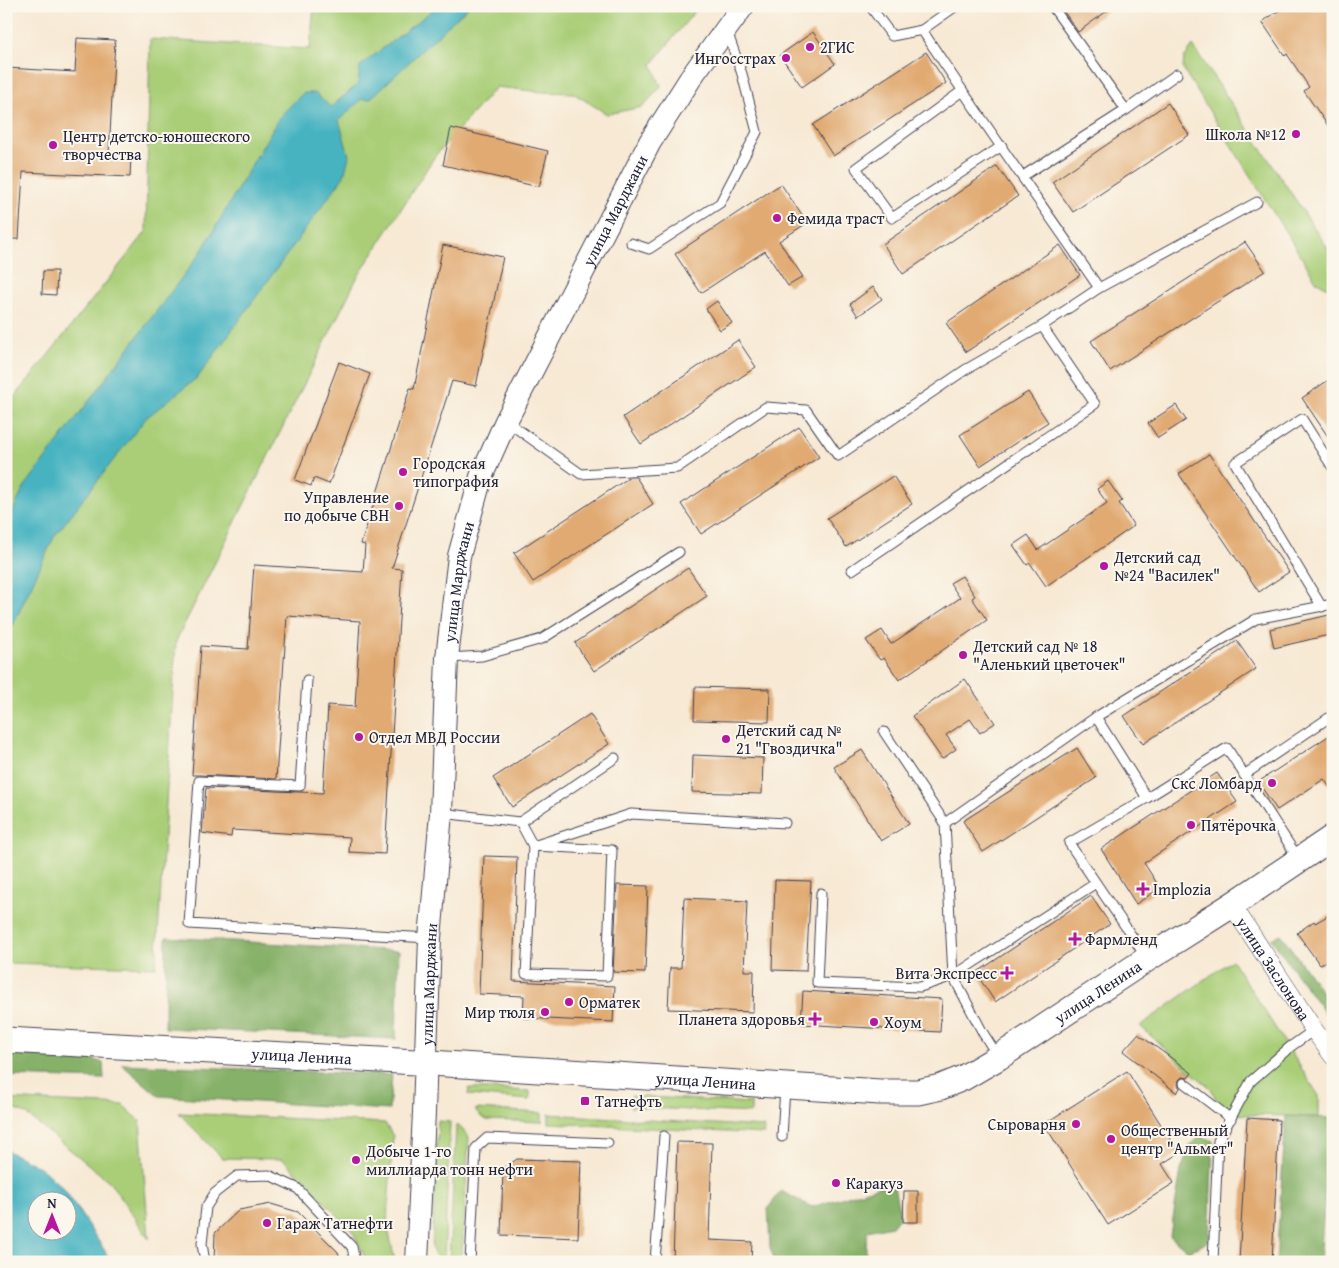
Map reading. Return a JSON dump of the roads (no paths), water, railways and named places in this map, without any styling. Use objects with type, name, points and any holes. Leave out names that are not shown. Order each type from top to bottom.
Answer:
[{"type":"main road","name":"улица Ленина","points":[[6,1040],[426,1063],[785,1087],[918,1092],[941,1087],[963,1078],[998,1057],[1333,837]]},
{"type":"street","name":"улица Марджани","points":[[417,1262],[430,938],[441,813],[447,658],[459,556],[481,477],[506,421],[650,142],[694,73],[743,6]]},
{"type":"street","name":"улица Заслонова","points":[[1232,905],[1333,1056]]},
{"type":"lane","points":[[870,6],[892,36],[922,30],[956,6]]},
{"type":"lane","points":[[1052,6],[1126,110]]},
{"type":"lane","points":[[631,243],[649,249],[720,203],[757,132],[742,74],[726,28]]},
{"type":"lane","points":[[922,30],[962,91],[1023,176],[1099,288]]},
{"type":"lane","points":[[1023,176],[1126,110],[1177,74]]},
{"type":"lane","points":[[962,91],[856,168],[892,218],[1002,146]]},
{"type":"lane","points":[[506,421],[581,474],[676,468],[766,407],[806,410],[838,456],[965,370],[1042,326],[1099,288],[1257,202]]},
{"type":"lane","points":[[852,570],[1095,404],[1042,326]]},
{"type":"lane","points":[[1322,607],[1235,464],[1302,419],[1333,468]]},
{"type":"lane","points":[[447,658],[482,656],[542,639],[679,552]]},
{"type":"lane","points":[[945,823],[1096,717],[1256,619],[1333,604]]},
{"type":"lane","points":[[307,680],[300,786],[199,781],[189,924],[430,938]]},
{"type":"lane","points":[[1244,775],[1333,715]]},
{"type":"lane","points":[[1096,717],[1147,798]]},
{"type":"lane","points":[[884,732],[945,823],[953,976],[998,1057]]},
{"type":"lane","points":[[1147,959],[1069,843],[1147,798],[1227,748],[1299,859]]},
{"type":"lane","points":[[441,813],[520,822],[615,758]]},
{"type":"lane","points":[[533,846],[631,814],[785,823]]},
{"type":"lane","points":[[520,822],[533,846],[526,974],[607,976],[612,850],[533,846]]},
{"type":"lane","points":[[821,893],[817,983],[920,987],[953,976],[1096,882]]},
{"type":"lane","points":[[1213,1262],[1218,1142],[1251,1081],[1290,1047],[1314,1030]]},
{"type":"lane","points":[[1184,1083],[1231,1118]]},
{"type":"lane","points":[[782,1137],[785,1087]]},
{"type":"lane","points":[[655,1262],[664,1136]]},
{"type":"lane","points":[[470,1262],[476,1148],[487,1138],[608,1144]]},
{"type":"lane","points":[[206,1262],[202,1244],[206,1207],[215,1193],[237,1176],[269,1175],[296,1188],[352,1247],[355,1262]]},
{"type":"water","points":[[438,6],[469,6],[370,99],[362,99],[339,120],[349,156],[344,176],[198,377],[146,418],[54,537],[6,640],[6,524],[25,486],[201,252],[280,116],[303,93],[315,93],[331,107],[358,84],[360,66]]},
{"type":"water","points":[[6,1150],[41,1168],[65,1190],[28,1190],[28,1240],[78,1240],[78,1210],[110,1262],[6,1262]]},
{"type":"place","name":"2ГИС","points":[[810,47]]},
{"type":"place","name":"Ингосстрах","points":[[786,58]]},
{"type":"place","name":"Школа №12","points":[[1296,134]]},
{"type":"place","name":"Центр детско-юношеского творчества","points":[[53,145]]},
{"type":"place","name":"Фемида траст","points":[[777,218]]},
{"type":"place","name":"Городская типография","points":[[403,472]]},
{"type":"place","name":"Управление по добыче СВН","points":[[399,506]]},
{"type":"place","name":"Детский сад №24 \"Василек\"","points":[[1104,566]]},
{"type":"place","name":"Детский сад № 18 \"Аленький цветочек\"","points":[[963,655]]},
{"type":"place","name":"Отдел МВД России","points":[[359,737]]},
{"type":"place","name":"Детский сад № 21 \"Гвоздичка\"","points":[[726,739]]},
{"type":"place","name":"Скс Ломбард","points":[[1272,783]]},
{"type":"place","name":"Пятёрочка","points":[[1191,825]]},
{"type":"place","name":"Implozia","points":[[1143,889]]},
{"type":"place","name":"Фармленд","points":[[1075,939]]},
{"type":"place","name":"Вита Экспресс","points":[[1007,973]]},
{"type":"place","name":"Орматек","points":[[569,1002]]},
{"type":"place","name":"Мир тюля","points":[[545,1012]]},
{"type":"place","name":"Планета здоровья","points":[[815,1019]]},
{"type":"place","name":"Хоум","points":[[874,1022]]},
{"type":"place","name":"Татнефть","points":[[585,1101]]},
{"type":"place","name":"Сыроварня","points":[[1076,1124]]},
{"type":"place","name":"Общественный центр \"Альмет\"","points":[[1111,1139]]},
{"type":"place","name":"Добыче 1-го миллиарда тонн нефти","points":[[356,1160]]},
{"type":"place","name":"Каракуз","points":[[836,1183]]},
{"type":"place","name":"Гараж Татнефти","points":[[267,1223]]}]
